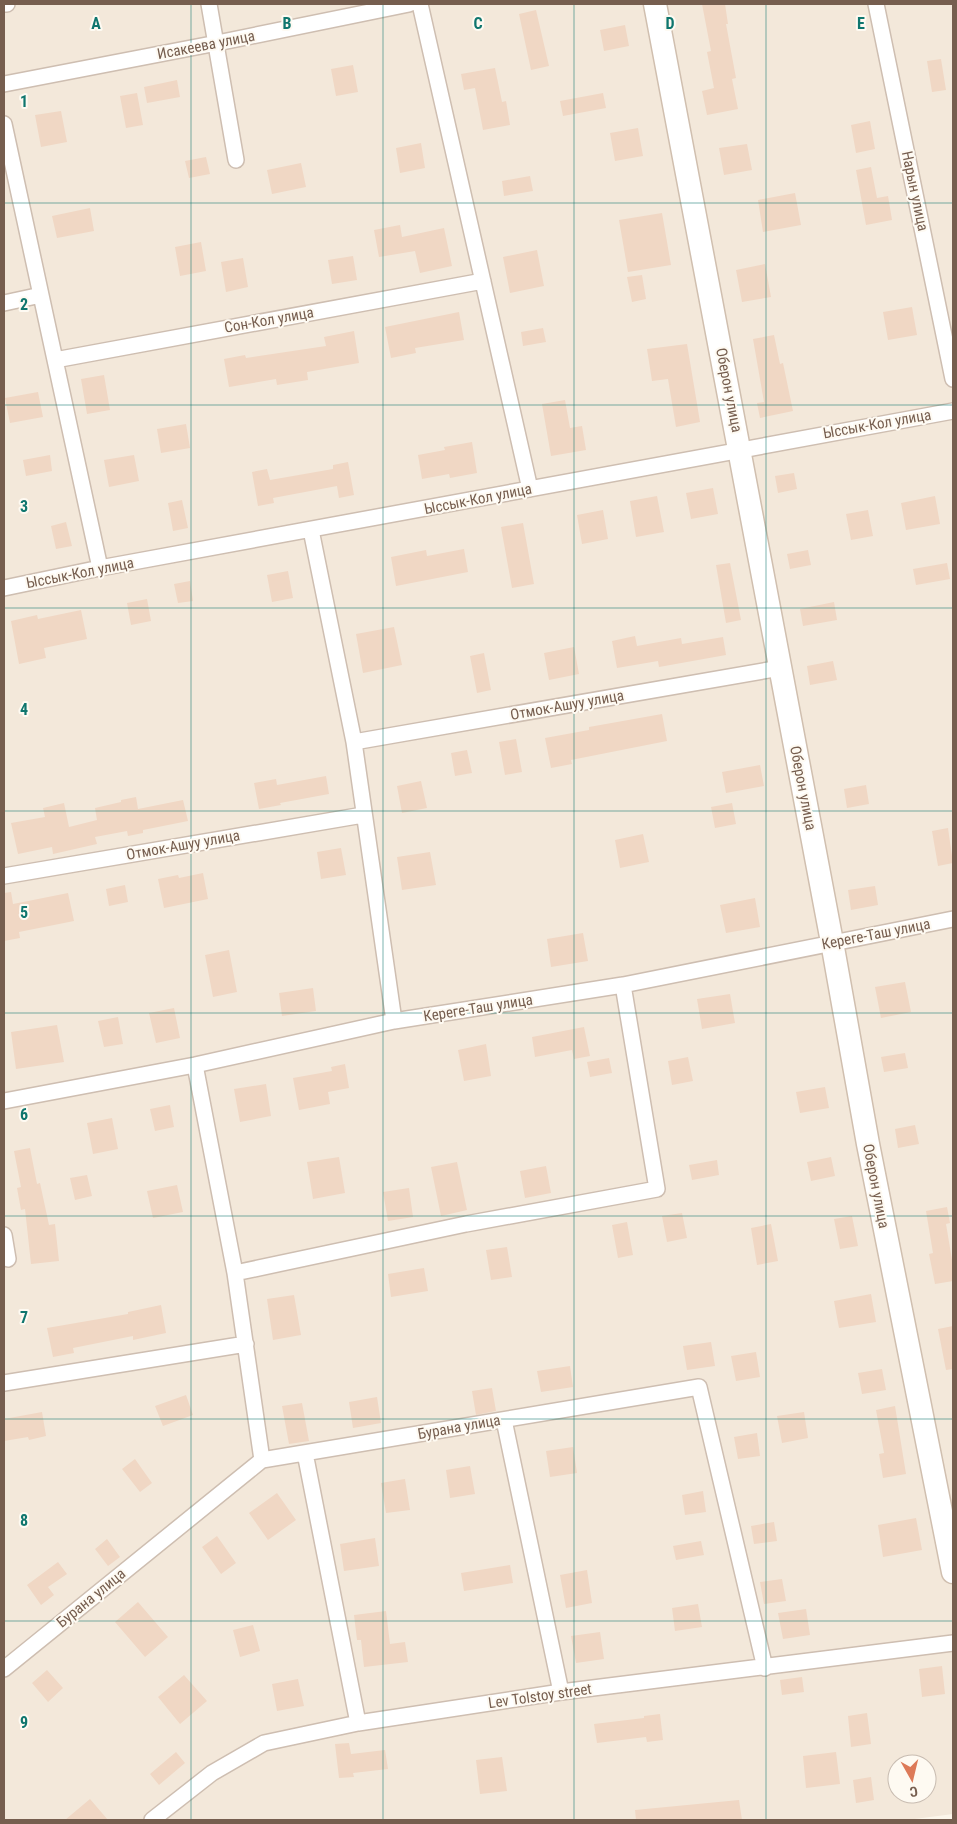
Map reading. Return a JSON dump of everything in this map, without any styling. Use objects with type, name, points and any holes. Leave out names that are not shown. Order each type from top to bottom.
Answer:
[{"type":"street","points":[[209,4],[236,160]]},
{"type":"street","name":"Исакеева улица","points":[[4,84],[408,4]]},
{"type":"street","points":[[420,4],[530,489]]},
{"type":"street","name":"Оберон улица","points":[[654,4],[740,449],[868,1144],[953,1572]]},
{"type":"street","name":"Нарын улица","points":[[876,4],[953,379]]},
{"type":"street","points":[[4,124],[100,568]]},
{"type":"street","name":"Сон-Кол улица","points":[[55,360],[483,281]]},
{"type":"street","points":[[4,303],[41,296]]},
{"type":"street","name":"Ыссык-Кол улица","points":[[4,588],[100,568],[953,411]]},
{"type":"street","points":[[311,530],[354,742],[394,1021]]},
{"type":"street","name":"Отмок-Ашуу улица","points":[[354,742],[780,668]]},
{"type":"street","name":"Отмок-Ашуу улица","points":[[4,876],[363,815]]},
{"type":"street","name":"Кереге-Таш улица","points":[[4,1101],[195,1065],[394,1021],[623,985],[953,919]]},
{"type":"street","points":[[235,1273],[466,1224],[658,1189],[623,985]]},
{"type":"street","points":[[195,1065],[235,1273],[262,1460]]},
{"type":"street","points":[[4,1235],[8,1259]]},
{"type":"street","points":[[4,1383],[246,1344]]},
{"type":"street","name":"Бурана улица","points":[[4,1668],[262,1460],[699,1387],[764,1668]]},
{"type":"street","points":[[504,1420],[561,1692]]},
{"type":"street","points":[[305,1453],[358,1723]]},
{"type":"street","name":"Lev Tolstoy street","points":[[152,1820],[212,1773],[264,1743],[358,1723],[561,1692],[953,1643]]},
{"type":"shaded area","points":[[4,4],[953,4],[953,1814],[907,1820],[4,1820]]},
{"type":"building","points":[[702,4],[725,4],[728,24],[726,24],[736,78],[732,79],[738,109],[707,115],[702,91],[714,88],[707,52],[711,51]]},
{"type":"building","points":[[536,10],[549,66],[531,70],[519,14]]},
{"type":"building","points":[[625,25],[629,46],[604,51],[600,30]]},
{"type":"building","points":[[941,59],[946,90],[932,92],[927,61]]},
{"type":"building","points":[[353,65],[358,92],[336,96],[331,69]]},
{"type":"building","points":[[495,68],[502,102],[506,101],[510,125],[483,130],[475,88],[464,90],[461,74]]},
{"type":"building","points":[[177,80],[180,97],[147,103],[144,87]]},
{"type":"building","points":[[137,93],[143,125],[126,128],[120,96]]},
{"type":"building","points":[[603,93],[606,108],[563,116],[560,101]]},
{"type":"building","points":[[61,111],[67,142],[41,147],[35,115]]},
{"type":"building","points":[[870,121],[875,149],[856,153],[851,125]]},
{"type":"building","points":[[638,128],[643,156],[615,161],[610,133]]},
{"type":"building","points":[[421,143],[425,168],[400,173],[396,148]]},
{"type":"building","points":[[747,144],[752,170],[724,175],[719,148]]},
{"type":"building","points":[[206,157],[210,174],[189,178],[185,161]]},
{"type":"building","points":[[301,163],[306,187],[272,194],[267,170]]},
{"type":"building","points":[[871,167],[877,198],[888,196],[892,220],[866,225],[856,170]]},
{"type":"building","points":[[530,176],[533,191],[504,196],[502,181]]},
{"type":"building","points":[[795,193],[801,225],[763,232],[758,200]]},
{"type":"building","points":[[90,208],[94,231],[57,238],[52,216]]},
{"type":"building","points":[[662,213],[671,265],[628,272],[619,220]]},
{"type":"building","points":[[400,225],[402,237],[444,228],[452,266],[420,273],[415,251],[379,257],[374,230]]},
{"type":"building","points":[[201,242],[206,271],[180,276],[175,247]]},
{"type":"building","points":[[537,250],[544,286],[510,293],[503,257]]},
{"type":"building","points":[[353,256],[357,280],[332,284],[328,260]]},
{"type":"building","points":[[243,258],[248,287],[226,292],[221,262]]},
{"type":"building","points":[[765,264],[771,297],[742,302],[736,270]]},
{"type":"building","points":[[642,275],[646,299],[632,302],[627,277]]},
{"type":"building","points":[[912,307],[917,335],[888,340],[883,312]]},
{"type":"building","points":[[459,312],[464,340],[415,348],[416,353],[391,358],[385,327]]},
{"type":"building","points":[[543,328],[546,342],[523,346],[521,332]]},
{"type":"building","points":[[354,331],[359,363],[307,372],[308,380],[277,385],[276,379],[229,387],[224,359],[245,355],[246,358],[326,346],[324,337]]},
{"type":"building","points":[[774,335],[780,364],[783,363],[793,411],[760,418],[757,403],[764,402],[753,339]]},
{"type":"building","points":[[687,344],[700,422],[676,427],[668,379],[652,381],[647,349]]},
{"type":"building","points":[[104,375],[110,410],[87,414],[81,379]]},
{"type":"building","points":[[38,392],[43,417],[10,423],[5,398]]},
{"type":"building","points":[[565,400],[570,428],[582,426],[586,450],[551,456],[542,404]]},
{"type":"building","points":[[186,424],[190,448],[161,453],[157,429]]},
{"type":"building","points":[[472,442],[477,473],[450,478],[449,474],[422,479],[418,455],[445,450],[444,447]]},
{"type":"building","points":[[50,455],[52,471],[26,476],[23,460]]},
{"type":"building","points":[[134,455],[139,481],[109,487],[104,460]]},
{"type":"building","points":[[348,462],[354,495],[339,498],[337,486],[273,498],[274,503],[258,506],[252,472],[267,469],[270,480],[333,469],[333,465]]},
{"type":"building","points":[[794,473],[797,489],[778,493],[775,476]]},
{"type":"building","points":[[713,488],[718,514],[691,519],[686,493]]},
{"type":"building","points":[[657,496],[664,532],[636,537],[630,501]]},
{"type":"building","points":[[935,496],[940,524],[906,530],[901,503]]},
{"type":"building","points":[[182,500],[188,528],[173,531],[168,503]]},
{"type":"building","points":[[603,510],[608,539],[582,544],[577,515]]},
{"type":"building","points":[[868,510],[873,536],[851,540],[846,514]]},
{"type":"building","points":[[66,522],[72,546],[56,549],[51,526]]},
{"type":"building","points":[[523,523],[534,584],[512,588],[501,527]]},
{"type":"building","points":[[464,549],[468,572],[396,586],[391,557],[426,550],[427,556]]},
{"type":"building","points":[[808,550],[811,565],[790,569],[787,554]]},
{"type":"building","points":[[730,563],[741,620],[726,623],[716,565]]},
{"type":"building","points":[[947,563],[950,579],[916,585],[913,569]]},
{"type":"building","points":[[288,571],[293,598],[272,602],[267,575]]},
{"type":"building","points":[[190,581],[193,601],[178,603],[174,584]]},
{"type":"building","points":[[147,599],[151,621],[131,625],[127,603]]},
{"type":"building","points":[[834,602],[837,620],[803,626],[800,609]]},
{"type":"building","points":[[81,610],[87,639],[44,648],[46,658],[19,664],[11,621],[37,615],[38,619]]},
{"type":"building","points":[[394,627],[402,665],[363,673],[356,634]]},
{"type":"building","points":[[635,636],[637,646],[681,638],[682,644],[723,637],[726,655],[659,667],[658,661],[617,668],[612,641]]},
{"type":"building","points":[[574,647],[579,674],[549,680],[544,653]]},
{"type":"building","points":[[484,653],[491,690],[477,693],[470,656]]},
{"type":"building","points":[[833,661],[837,680],[810,685],[807,666]]},
{"type":"building","points":[[662,714],[667,741],[571,760],[572,764],[551,768],[545,738],[589,730],[589,727]]},
{"type":"building","points":[[516,739],[522,772],[505,775],[499,742]]},
{"type":"building","points":[[467,750],[472,773],[455,776],[451,753]]},
{"type":"building","points":[[760,765],[764,786],[726,793],[722,772]]},
{"type":"building","points":[[326,776],[329,794],[259,809],[254,783],[276,779],[277,785]]},
{"type":"building","points":[[421,781],[427,808],[402,813],[397,786]]},
{"type":"building","points":[[866,785],[869,804],[847,808],[844,789]]},
{"type":"building","points":[[136,797],[138,809],[183,800],[188,821],[143,830],[143,833],[128,836],[127,831],[95,837],[97,844],[53,854],[52,847],[18,854],[11,823],[45,817],[43,808],[64,803],[69,827],[97,820],[95,808]]},
{"type":"building","points":[[732,803],[736,824],[715,828],[711,807]]},
{"type":"building","points":[[948,828],[953,863],[938,866],[932,831]]},
{"type":"building","points":[[643,834],[649,862],[620,868],[615,840]]},
{"type":"building","points":[[341,848],[346,875],[321,879],[317,852]]},
{"type":"building","points":[[430,852],[436,885],[402,890],[397,857]]},
{"type":"building","points":[[203,873],[208,899],[164,908],[158,879],[178,875],[179,878]]},
{"type":"building","points":[[125,885],[128,902],[109,906],[106,889]]},
{"type":"building","points":[[875,886],[878,905],[851,910],[848,890]]},
{"type":"building","points":[[11,892],[13,904],[68,893],[74,921],[19,932],[20,938],[4,941],[4,893]]},
{"type":"building","points":[[755,898],[760,927],[726,933],[720,905]]},
{"type":"building","points":[[583,933],[588,961],[551,967],[547,939]]},
{"type":"building","points":[[229,950],[237,992],[213,997],[205,955]]},
{"type":"building","points":[[905,982],[911,1012],[881,1018],[875,987]]},
{"type":"building","points":[[313,988],[316,1011],[282,1016],[279,993]]},
{"type":"building","points":[[730,994],[735,1023],[702,1029],[697,999]]},
{"type":"building","points":[[174,1008],[180,1038],[156,1043],[149,1013]]},
{"type":"building","points":[[118,1017],[123,1044],[104,1047],[98,1021]]},
{"type":"building","points":[[57,1025],[64,1062],[16,1069],[11,1032]]},
{"type":"building","points":[[584,1027],[590,1056],[574,1059],[572,1050],[535,1057],[532,1037]]},
{"type":"building","points":[[486,1044],[491,1076],[464,1081],[458,1050]]},
{"type":"building","points":[[905,1053],[908,1068],[884,1072],[881,1057]]},
{"type":"building","points":[[688,1057],[693,1081],[672,1085],[668,1061]]},
{"type":"building","points":[[609,1058],[612,1073],[590,1077],[587,1062]]},
{"type":"building","points":[[345,1064],[349,1088],[328,1092],[330,1104],[299,1110],[293,1078],[332,1071],[331,1067]]},
{"type":"building","points":[[266,1084],[271,1116],[240,1122],[234,1089]]},
{"type":"building","points":[[825,1087],[829,1108],[800,1113],[796,1092]]},
{"type":"building","points":[[170,1105],[174,1127],[155,1131],[150,1109]]},
{"type":"building","points":[[112,1118],[118,1149],[93,1154],[87,1123]]},
{"type":"building","points":[[915,1125],[919,1144],[898,1148],[895,1129]]},
{"type":"building","points":[[30,1148],[37,1184],[40,1183],[49,1225],[55,1224],[59,1261],[31,1264],[25,1209],[21,1210],[17,1188],[21,1187],[14,1151]]},
{"type":"building","points":[[339,1157],[345,1193],[313,1199],[307,1162]]},
{"type":"building","points":[[831,1157],[835,1176],[811,1181],[807,1162]]},
{"type":"building","points":[[717,1160],[719,1175],[692,1180],[689,1165]]},
{"type":"building","points":[[457,1162],[467,1210],[441,1216],[431,1167]]},
{"type":"building","points":[[546,1166],[551,1193],[525,1198],[520,1171]]},
{"type":"building","points":[[87,1175],[92,1196],[75,1200],[70,1178]]},
{"type":"building","points":[[177,1185],[183,1212],[153,1218],[147,1191]]},
{"type":"building","points":[[409,1188],[413,1217],[388,1221],[383,1192]]},
{"type":"building","points":[[947,1207],[950,1223],[946,1224],[953,1266],[953,1281],[935,1284],[929,1254],[933,1253],[926,1211]]},
{"type":"building","points":[[682,1213],[687,1238],[667,1242],[662,1216]]},
{"type":"building","points":[[852,1216],[858,1246],[840,1249],[834,1219]]},
{"type":"building","points":[[627,1222],[633,1255],[618,1258],[612,1225]]},
{"type":"building","points":[[771,1224],[778,1261],[757,1265],[751,1228]]},
{"type":"building","points":[[507,1247],[512,1277],[491,1280],[486,1250]]},
{"type":"building","points":[[424,1268],[428,1291],[391,1297],[388,1274]]},
{"type":"building","points":[[871,1294],[876,1322],[839,1328],[834,1301]]},
{"type":"building","points":[[294,1295],[301,1335],[273,1340],[267,1299]]},
{"type":"building","points":[[161,1305],[166,1333],[133,1340],[133,1336],[73,1348],[74,1353],[53,1357],[47,1328],[128,1314],[128,1312]]},
{"type":"building","points":[[953,1326],[953,1369],[946,1370],[938,1329]]},
{"type":"building","points":[[711,1342],[715,1366],[687,1370],[683,1346]]},
{"type":"building","points":[[756,1352],[760,1377],[736,1381],[731,1356]]},
{"type":"building","points":[[570,1366],[573,1387],[541,1392],[537,1371]]},
{"type":"building","points":[[882,1369],[886,1390],[862,1394],[858,1373]]},
{"type":"building","points":[[492,1388],[496,1411],[476,1415],[472,1391]]},
{"type":"building","points":[[186,1395],[193,1415],[163,1426],[155,1406]]},
{"type":"building","points":[[377,1397],[381,1423],[353,1428],[349,1402]]},
{"type":"building","points":[[302,1403],[309,1441],[289,1444],[282,1406]]},
{"type":"building","points":[[895,1406],[906,1474],[883,1478],[879,1454],[884,1453],[876,1410]]},
{"type":"building","points":[[42,1412],[46,1436],[29,1440],[28,1437],[4,1441],[4,1419]]},
{"type":"building","points":[[804,1412],[808,1438],[782,1443],[777,1416]]},
{"type":"building","points":[[757,1433],[760,1456],[738,1459],[734,1437]]},
{"type":"building","points":[[573,1447],[577,1473],[550,1477],[546,1451]]},
{"type":"building","points":[[135,1459],[152,1483],[140,1492],[122,1469]]},
{"type":"building","points":[[470,1466],[475,1494],[450,1498],[446,1470]]},
{"type":"building","points":[[405,1479],[410,1510],[386,1513],[381,1483]]},
{"type":"building","points":[[703,1491],[706,1512],[685,1515],[682,1495]]},
{"type":"building","points":[[277,1493],[296,1520],[268,1540],[249,1513]]},
{"type":"building","points":[[916,1518],[922,1550],[883,1557],[878,1525]]},
{"type":"building","points":[[774,1522],[777,1541],[754,1544],[751,1526]]},
{"type":"building","points":[[217,1536],[236,1563],[221,1574],[202,1547]]},
{"type":"building","points":[[375,1538],[379,1566],[344,1571],[340,1544]]},
{"type":"building","points":[[107,1539],[120,1557],[108,1566],[95,1549]]},
{"type":"building","points":[[701,1541],[704,1555],[676,1560],[673,1546]]},
{"type":"building","points":[[58,1562],[67,1574],[48,1587],[54,1595],[41,1605],[27,1585]]},
{"type":"building","points":[[510,1565],[513,1583],[464,1591],[461,1573]]},
{"type":"building","points":[[587,1570],[592,1603],[566,1608],[560,1575]]},
{"type":"building","points":[[782,1579],[786,1601],[764,1604],[760,1582]]},
{"type":"building","points":[[138,1602],[168,1637],[145,1657],[115,1622]]},
{"type":"building","points":[[698,1604],[702,1627],[675,1631],[672,1608]]},
{"type":"building","points":[[806,1609],[810,1635],[783,1639],[778,1613]]},
{"type":"building","points":[[386,1611],[390,1644],[405,1642],[408,1662],[364,1667],[361,1640],[357,1640],[354,1615]]},
{"type":"building","points":[[253,1625],[260,1651],[240,1657],[233,1630]]},
{"type":"building","points":[[600,1632],[604,1659],[576,1663],[571,1636]]},
{"type":"building","points":[[942,1666],[945,1694],[922,1697],[919,1669]]},
{"type":"building","points":[[47,1670],[63,1688],[48,1702],[32,1683]]},
{"type":"building","points":[[184,1675],[207,1701],[180,1724],[158,1697]]},
{"type":"building","points":[[802,1677],[804,1692],[782,1695],[780,1680]]},
{"type":"building","points":[[298,1679],[304,1706],[277,1711],[272,1684]]},
{"type":"building","points":[[867,1713],[871,1744],[851,1747],[848,1716]]},
{"type":"building","points":[[660,1714],[663,1740],[647,1742],[646,1737],[597,1743],[594,1724],[644,1718],[644,1716]]},
{"type":"building","points":[[349,1743],[351,1754],[385,1750],[388,1769],[353,1773],[354,1777],[339,1778],[335,1744]]},
{"type":"building","points":[[176,1752],[185,1763],[159,1785],[150,1774]]},
{"type":"building","points":[[836,1752],[840,1784],[806,1788],[803,1756]]},
{"type":"building","points":[[502,1757],[507,1791],[480,1794],[476,1760]]},
{"type":"building","points":[[871,1777],[874,1800],[856,1803],[853,1780]]},
{"type":"building","points":[[90,1799],[108,1820],[65,1820]]},
{"type":"building","points":[[739,1800],[742,1820],[636,1820],[635,1810]]}]
